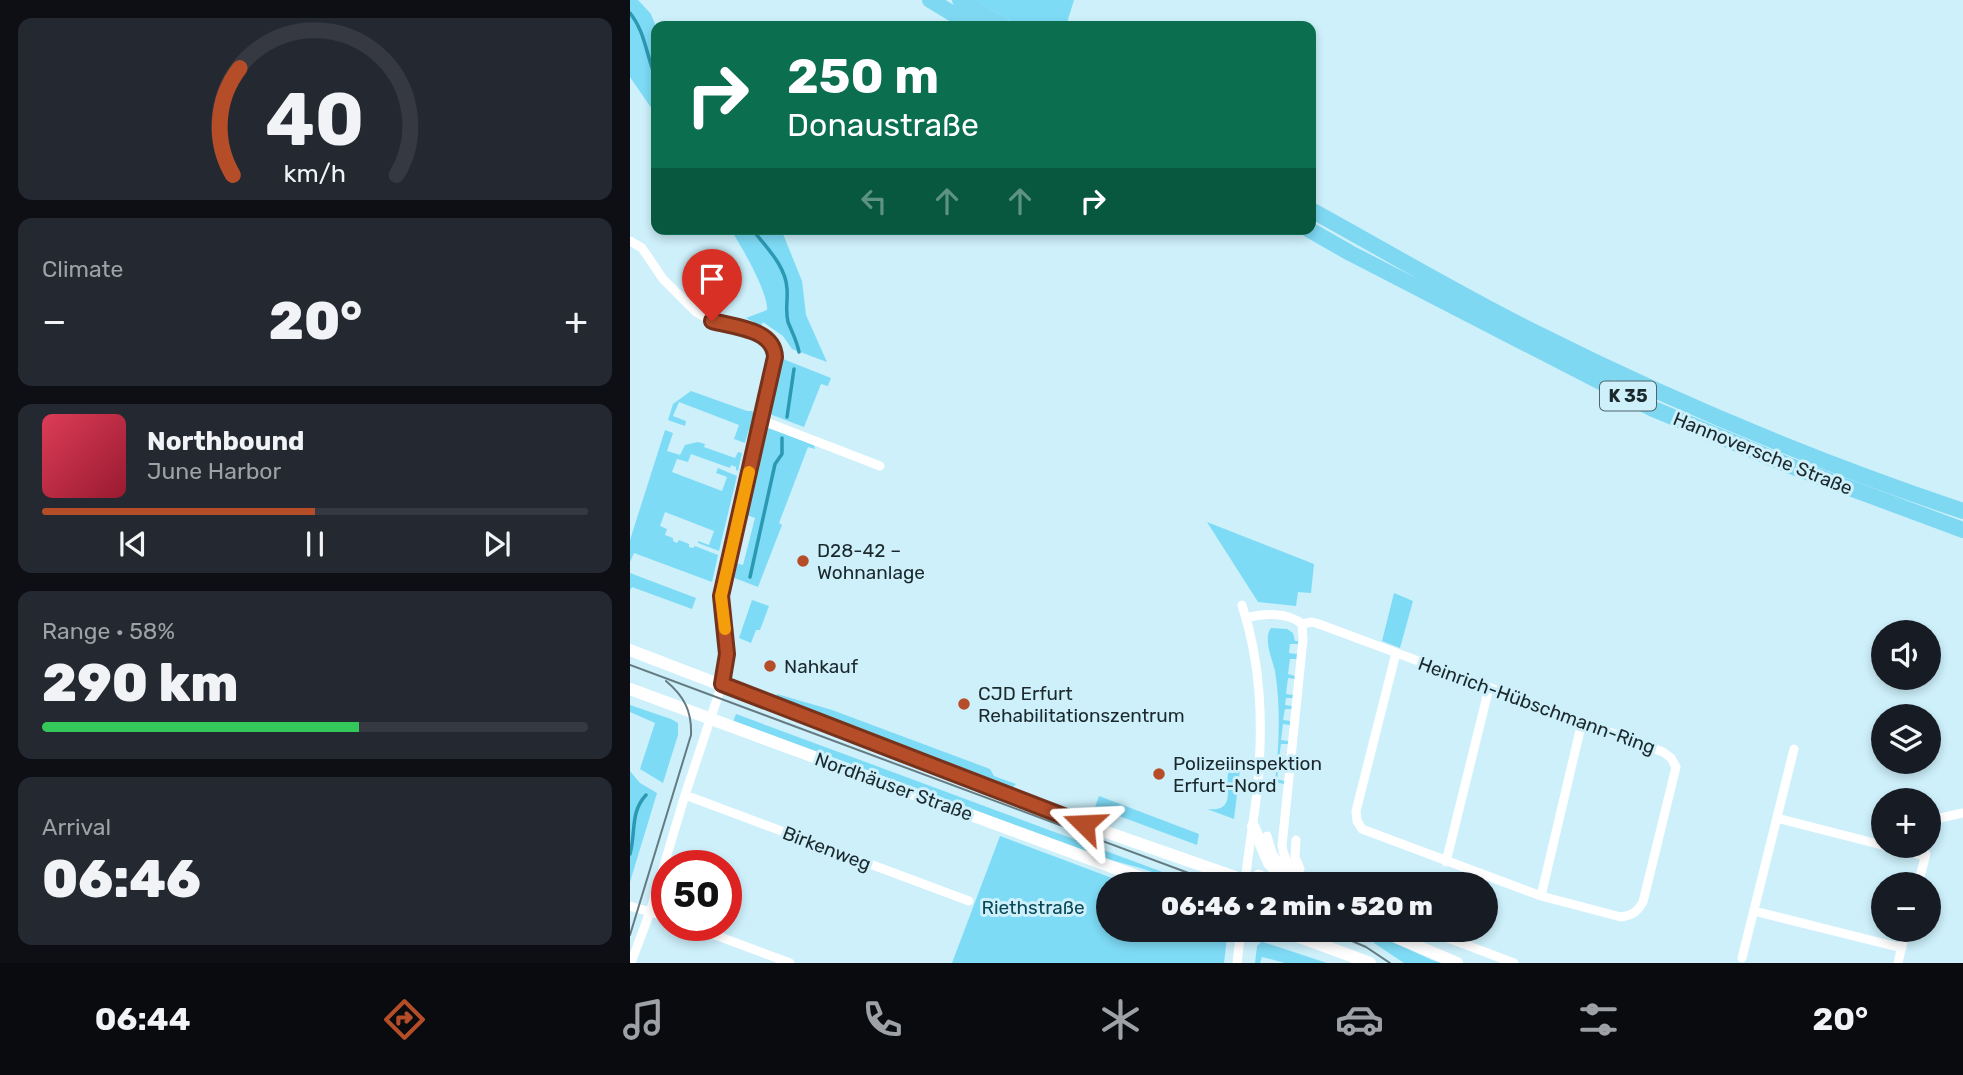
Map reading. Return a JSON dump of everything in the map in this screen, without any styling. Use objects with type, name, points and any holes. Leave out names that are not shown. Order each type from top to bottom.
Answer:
[{"type":"highway","points":[[930,0],[965,21]]},
{"type":"highway","points":[[960,0],[995,21]]},
{"type":"highway","name":"Hannoversche Straße","points":[[1316,213],[1536,333],[1680,402],[1890,487],[1963,511]]},
{"type":"highway","name":"Hannoversche Straße","points":[[1316,234],[1651,408],[1787,464],[1963,530]]},
{"type":"main road","name":"Nordhäuser Straße","points":[[630,650],[1072,820],[1257,872]]},
{"type":"main road","name":"Nordhäuser Straße","points":[[630,689],[1125,872]]},
{"type":"main road","points":[[1253,826],[1274,872]]},
{"type":"main road","points":[[1313,942],[1370,963]]},
{"type":"main road","points":[[1408,942],[1457,963]]},
{"type":"street","points":[[630,241],[642,248],[663,279],[689,307],[712,321],[764,336],[772,342],[775,351],[721,596],[727,654],[722,684],[650,912],[631,963]]},
{"type":"street","points":[[761,420],[880,466]]},
{"type":"street","points":[[1242,605],[1257,666],[1260,705],[1260,757],[1253,826],[1275,872]]},
{"type":"street","name":"Heinrich-Hübschmann-Ring","points":[[1246,618],[1283,616],[1302,624],[1320,624],[1663,752],[1671,758],[1676,767],[1643,902],[1632,916],[1621,917],[1541,896],[1362,829],[1357,821],[1356,811],[1396,653]]},
{"type":"street","points":[[1293,872],[1285,859],[1282,846],[1303,639],[1302,624]]},
{"type":"street","points":[[1446,862],[1489,688]]},
{"type":"street","points":[[1541,896],[1582,722]]},
{"type":"street","points":[[1742,958],[1794,750]]},
{"type":"street","name":"Birkenweg","points":[[685,795],[969,901]]},
{"type":"street","points":[[1941,818],[1963,813]]},
{"type":"street","points":[[1777,818],[1871,842]]},
{"type":"street","points":[[1267,836],[1277,872]]},
{"type":"street","points":[[1283,872],[1295,857],[1296,840]]},
{"type":"street","points":[[630,906],[650,912]]},
{"type":"street","points":[[1754,911],[1902,948]]},
{"type":"street","points":[[731,941],[790,963]]},
{"type":"street","points":[[1237,963],[1239,942]]},
{"type":"street","points":[[1458,942],[1514,963]]},
{"type":"street","points":[[1898,963],[1903,942]]},
{"type":"green space","points":[[630,0],[638,0],[654,21],[651,21],[651,108],[630,77]]},
{"type":"green space","points":[[975,0],[1074,0],[1068,21],[1010,21]]},
{"type":"green space","points":[[734,235],[783,235],[802,281],[806,315],[827,362],[792,349],[783,336],[763,322],[761,326],[746,318],[767,310],[763,293]]},
{"type":"green space","points":[[783,359],[831,378],[828,386],[821,384],[804,427],[767,413],[778,365]]},
{"type":"green space","points":[[691,391],[752,411],[757,416],[745,443],[734,439],[739,425],[679,402],[673,416],[686,421],[685,426],[668,420],[673,404]]},
{"type":"green space","points":[[768,428],[814,445],[815,449],[808,447],[758,587],[732,577],[735,563],[743,565],[755,518],[747,515]]},
{"type":"green space","points":[[665,430],[673,433],[667,451],[680,455],[685,445],[698,442],[705,444],[704,447],[735,458],[738,452],[742,453],[738,471],[731,465],[730,468],[691,454],[688,462],[677,459],[672,472],[722,491],[727,477],[716,473],[718,468],[737,476],[719,551],[698,543],[709,545],[714,531],[665,512],[660,526],[667,529],[665,535],[677,543],[679,540],[689,544],[689,547],[695,546],[718,555],[712,582],[634,553],[630,562],[630,540]]},
{"type":"green space","points":[[1207,522],[1314,564],[1311,593],[1298,592],[1296,606],[1258,602]]},
{"type":"green space","points":[[630,573],[696,598],[692,609],[632,587],[630,590]]},
{"type":"green space","points":[[1394,593],[1413,601],[1400,648],[1382,641]]},
{"type":"green space","points":[[752,600],[769,606],[760,630],[756,630],[751,643],[739,638]]},
{"type":"green space","points":[[1271,628],[1287,629],[1293,633],[1295,641],[1299,641],[1298,644],[1290,644],[1289,653],[1297,654],[1297,659],[1290,659],[1288,674],[1295,676],[1295,679],[1288,678],[1286,694],[1293,695],[1293,698],[1286,698],[1285,705],[1292,706],[1292,709],[1285,709],[1283,720],[1290,721],[1290,725],[1283,724],[1281,740],[1288,741],[1288,744],[1281,744],[1279,760],[1286,761],[1286,764],[1279,764],[1277,779],[1284,781],[1284,784],[1275,782],[1279,713],[1275,671],[1268,643]]},
{"type":"green space","points":[[777,694],[832,710],[990,769],[994,776],[1016,784],[1013,787],[1005,787],[776,698]]},
{"type":"green space","points":[[630,705],[678,723],[678,735],[663,783],[640,769],[655,723],[630,712]]},
{"type":"green space","points":[[736,714],[1163,872],[1152,872],[1111,860],[733,722]]},
{"type":"green space","points":[[1236,761],[1241,762],[1234,819],[1207,809],[1218,809],[1225,805],[1230,767]]},
{"type":"green space","points":[[630,771],[640,783],[657,793],[630,882]]},
{"type":"green space","points":[[1099,796],[1199,834],[1197,845],[1095,807]]},
{"type":"green space","name":"Riethstraße","points":[[1000,836],[1096,872],[1096,942],[1226,942],[1224,963],[952,963]]},
{"type":"green space","points":[[1263,942],[1327,963],[1285,963],[1262,957],[1260,963],[1255,963],[1257,946]]},
{"type":"green space","points":[[1392,942],[1441,963],[1404,963],[1374,943]]},
{"type":"waterway","points":[[630,13],[639,29],[651,64]]},
{"type":"waterway","points":[[757,235],[783,272],[787,289],[788,322],[799,352]]},
{"type":"waterway","points":[[787,417],[794,369]]},
{"type":"waterway","points":[[750,577],[775,464],[782,454],[782,438]]},
{"type":"waterway","points":[[630,854],[635,815],[646,795]]},
{"type":"tram line","points":[[630,665],[1186,872]]},
{"type":"tram line","points":[[630,935],[691,735],[686,705],[678,692],[666,681]]},
{"type":"tram line","points":[[1354,942],[1390,963]]},
{"type":"slow traffic","points":[[725,629],[721,596],[749,472]]},
{"type":"place","name":"D28-42 – Wohnanlage","points":[[803,561]]},
{"type":"place","name":"Nahkauf","points":[[770,666]]},
{"type":"place","name":"CJD Erfurt Rehabilitationszentrum","points":[[964,704]]},
{"type":"place","name":"Polizeiinspektion Erfurt-Nord","points":[[1159,774]]},
{"type":"route","points":[[712,321],[764,336],[772,342],[775,351],[721,596],[727,654],[722,684],[1084,824]]}]
